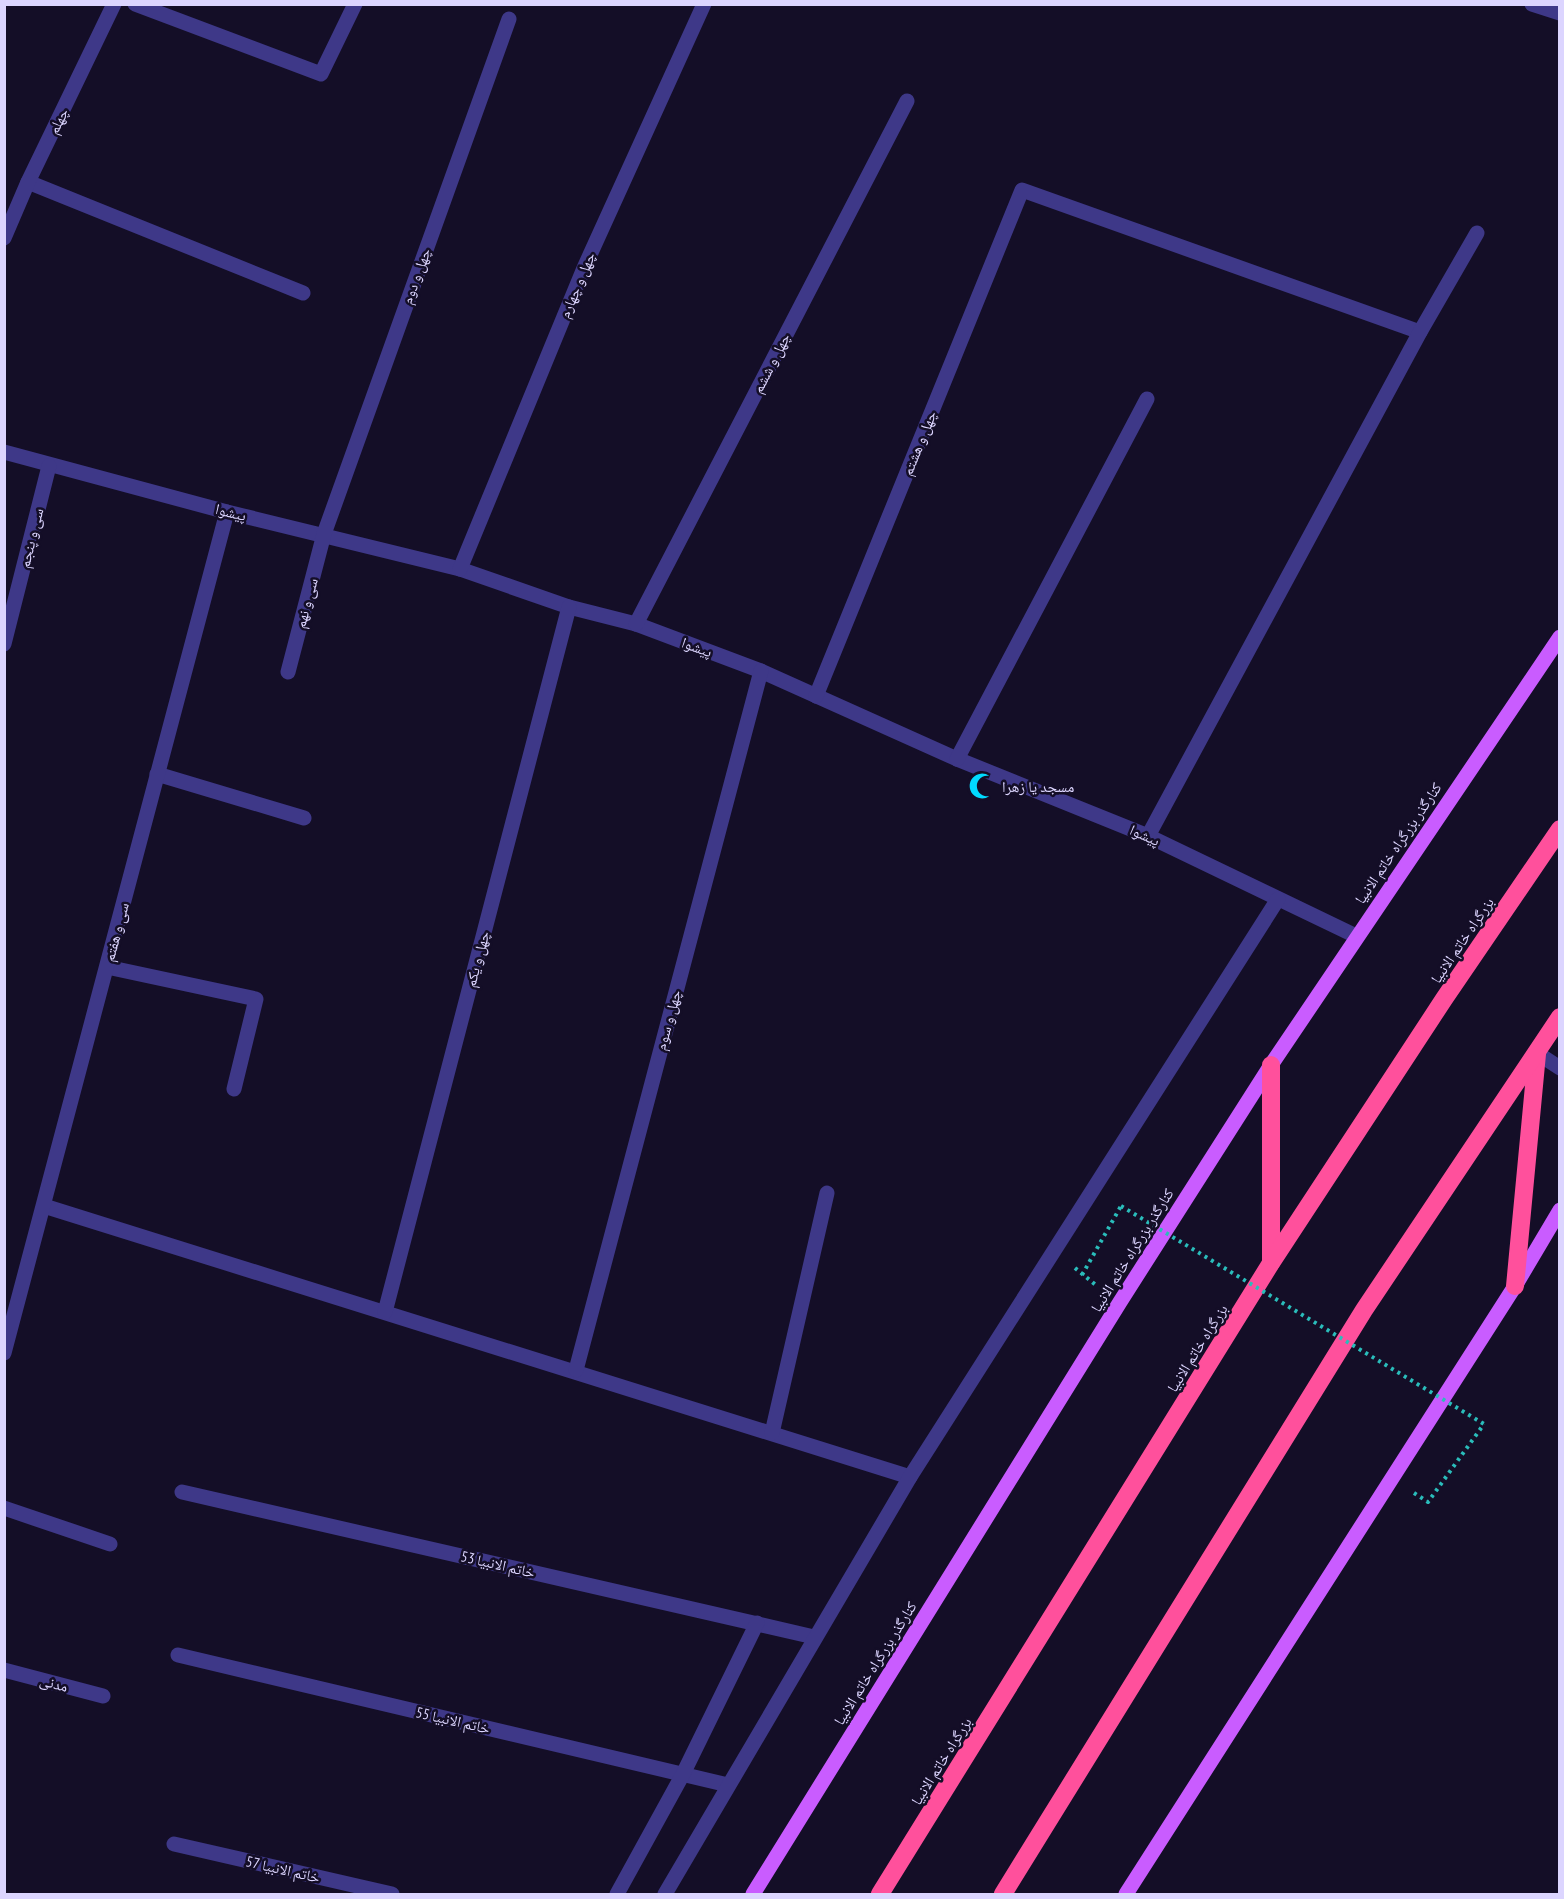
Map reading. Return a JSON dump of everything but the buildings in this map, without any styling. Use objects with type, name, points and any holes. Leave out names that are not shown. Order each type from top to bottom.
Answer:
[{"type":"highway","name":"بزرگراه خاتم الانبیا","points":[[880,1894],[1270,1263],[1444,999],[1560,829]]},
{"type":"highway","points":[[1003,1894],[1364,1310],[1560,1017]]},
{"type":"highway","points":[[1515,1286],[1537,1053]]},
{"type":"highway","points":[[1270,1263],[1272,1065]]},
{"type":"main road","name":"کنارگذر بزرگراه خاتم الانبیا","points":[[753,1894],[1113,1312],[1356,936],[1560,637]]},
{"type":"main road","points":[[1126,1894],[1515,1286],[1560,1210]]},
{"type":"street","name":"چهلم","points":[[4,238],[28,182],[114,4]]},
{"type":"street","points":[[135,4],[321,74],[355,4]]},
{"type":"street","name":"چهل و چهارم","points":[[460,569],[584,268],[704,4]]},
{"type":"street","points":[[1532,4],[1560,13]]},
{"type":"street","name":"چهل و دوم","points":[[324,534],[509,19]]},
{"type":"street","name":"چهل و ششم","points":[[636,624],[907,101]]},
{"type":"street","points":[[28,182],[303,293]]},
{"type":"street","name":"چهل و هشتم","points":[[816,696],[1022,190],[1420,332]]},
{"type":"street","points":[[1148,836],[1420,332],[1477,233]]},
{"type":"street","points":[[957,759],[1147,399]]},
{"type":"street","name":"پیشوا","points":[[4,452],[49,466],[227,512],[460,569],[569,607],[636,624],[761,671],[957,759],[1148,836],[1356,936]]},
{"type":"street","name":"سی و پنجم","points":[[4,644],[49,466]]},
{"type":"street","name":"سی و هفتم","points":[[4,1353],[227,512]]},
{"type":"street","name":"سی و نهم","points":[[288,672],[324,534]]},
{"type":"street","name":"چهل و یکم","points":[[385,1312],[569,607]]},
{"type":"street","name":"چهل و سوم","points":[[576,1370],[761,671]]},
{"type":"street","points":[[157,774],[304,818]]},
{"type":"street","points":[[665,1894],[910,1477],[1278,899]]},
{"type":"street","points":[[107,967],[256,999],[234,1089]]},
{"type":"street","points":[[1537,1053],[1560,1068]]},
{"type":"street","points":[[772,1433],[827,1192]]},
{"type":"street","points":[[44,1206],[576,1370],[910,1477]]},
{"type":"street","name":"خاتم الانبیا 53","points":[[182,1492],[814,1637]]},
{"type":"street","points":[[4,1508],[110,1544]]},
{"type":"street","points":[[617,1894],[683,1774],[757,1623]]},
{"type":"street","name":"خاتم الانبیا 55","points":[[178,1655],[728,1785]]},
{"type":"street","name":"مدنی","points":[[4,1670],[103,1696]]},
{"type":"street","name":"خاتم الانبیا 57","points":[[174,1844],[392,1894]]},
{"type":"path","points":[[1082,1275],[1122,1206],[1484,1424],[1428,1502]]},
{"type":"place","name":"مسجد یا زهرا","points":[[982,786]]}]
